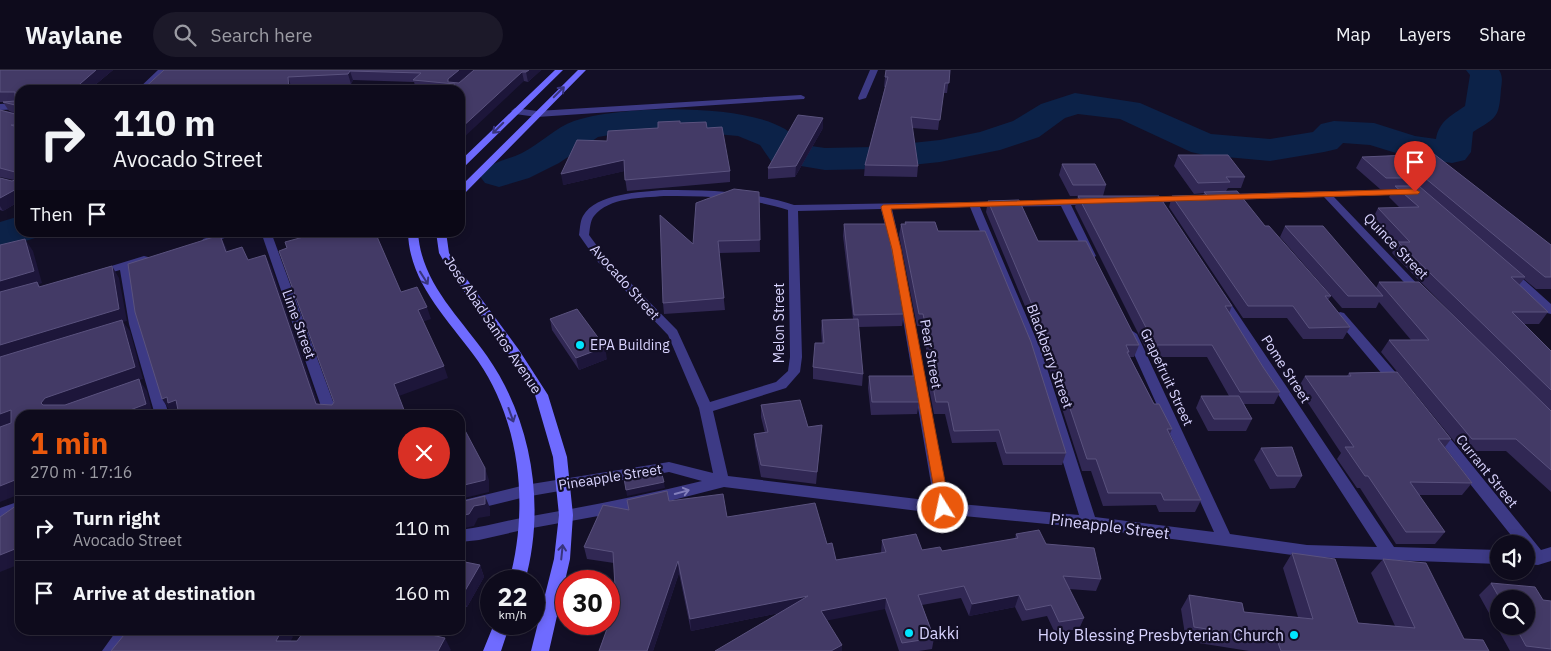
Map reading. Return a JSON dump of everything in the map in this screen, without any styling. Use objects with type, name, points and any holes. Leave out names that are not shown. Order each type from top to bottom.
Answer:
[{"type":"main road","points":[[465,161],[559,70]]},
{"type":"main road","points":[[465,188],[582,70]]},
{"type":"main road","name":"Jose Abad Santos Avenue","points":[[412,237],[411,244],[414,257],[422,276],[483,360],[507,402],[517,431],[525,491],[526,523],[521,570]]},
{"type":"main road","name":"Jose Abad Santos Avenue","points":[[442,237],[444,253],[452,267],[515,353],[541,395],[560,457],[566,516],[562,559],[540,651]]},
{"type":"main road","points":[[492,651],[498,635]]},
{"type":"street","points":[[146,85],[163,70]]},
{"type":"street","points":[[862,98],[874,70]]},
{"type":"street","points":[[515,111],[537,114],[801,97]]},
{"type":"street","points":[[0,107],[15,106]]},
{"type":"street","name":"Avocado Street","points":[[722,481],[706,408],[673,333],[602,260],[584,235],[589,216],[607,201],[630,195],[690,192],[754,197],[793,208],[1101,201]]},
{"type":"street","points":[[1219,198],[1326,194],[1419,195]]},
{"type":"street","name":"Quince Street","points":[[1326,194],[1430,303]]},
{"type":"street","points":[[1237,197],[1250,212]]},
{"type":"street","points":[[1138,200],[1202,198]]},
{"type":"street","points":[[1157,200],[1168,216]]},
{"type":"street","points":[[1064,202],[1095,263]]},
{"type":"street","name":"Blackberry Street","points":[[974,204],[1036,353],[1089,522]]},
{"type":"street","name":"Pear Street","points":[[886,207],[896,249],[943,508]]},
{"type":"street","name":"Melon Street","points":[[706,408],[781,385],[794,372],[796,358],[793,208]]},
{"type":"street","points":[[200,243],[220,237]]},
{"type":"street","name":"Lime Street","points":[[268,237],[329,410]]},
{"type":"street","points":[[86,276],[153,257]]},
{"type":"street","points":[[125,265],[131,326],[149,384],[160,410]]},
{"type":"street","points":[[1501,265],[1551,310]]},
{"type":"street","name":"Pome Street","points":[[1216,289],[1390,554]]},
{"type":"street","points":[[1334,309],[1404,391]]},
{"type":"street","name":"Grapefruit Street","points":[[1126,324],[1225,540]]},
{"type":"street","name":"Currant Street","points":[[1428,422],[1538,556]]},
{"type":"street","name":"Pineapple Street","points":[[465,506],[525,491],[669,468],[722,481],[943,508],[1089,522],[1307,551],[1490,557]]},
{"type":"street","name":"Pineapple Street","points":[[465,535],[642,502],[722,481]]},
{"type":"street","points":[[0,514],[15,509]]},
{"type":"street","points":[[111,651],[123,635]]},
{"type":"building","points":[[0,70],[96,70],[79,85],[15,85],[15,92],[0,92]]},
{"type":"building","points":[[164,70],[459,70],[448,79],[448,82],[459,83],[474,70],[529,70],[522,72],[465,124],[465,85],[413,80],[421,73],[350,71],[348,74],[288,77],[289,85],[148,85]]},
{"type":"building","points":[[886,70],[950,70],[949,83],[945,83],[940,120],[911,117],[918,166],[865,165],[888,77],[885,77]]},
{"type":"building","points":[[15,101],[15,105],[3,102]]},
{"type":"building","points":[[0,110],[15,114],[15,125],[11,125],[15,126],[15,172],[0,168]]},
{"type":"building","points":[[798,115],[823,118],[796,166],[768,168]]},
{"type":"building","points":[[680,121],[680,123],[706,122],[707,128],[722,127],[730,171],[625,180],[624,160],[561,174],[577,140],[607,141],[608,131],[658,128],[658,122]]},
{"type":"building","points":[[1434,154],[1551,245],[1551,277],[1545,277],[1425,178],[1386,178],[1362,157]]},
{"type":"building","points":[[1178,155],[1228,155],[1245,177],[1226,177],[1230,182],[1198,183]]},
{"type":"building","points":[[1062,164],[1095,164],[1106,185],[1073,185]]},
{"type":"building","points":[[0,178],[15,180],[15,190],[0,198]]},
{"type":"building","points":[[1395,186],[1419,186],[1525,277],[1511,277],[1548,312],[1512,312],[1551,351],[1551,390],[1398,242],[1410,242],[1378,208],[1419,207]]},
{"type":"building","points":[[734,189],[759,192],[760,240],[718,241],[724,298],[663,303],[660,215],[693,244],[696,203]]},
{"type":"building","points":[[1237,191],[1265,226],[1269,226],[1331,296],[1325,296],[1350,327],[1309,328],[1293,306],[1248,306],[1172,196],[1207,195],[1204,192]]},
{"type":"building","points":[[1078,196],[1159,196],[1232,306],[1225,306],[1280,392],[1240,392],[1212,345],[1155,345]]},
{"type":"building","points":[[1019,200],[1038,241],[1086,241],[1139,345],[1126,345],[1129,352],[1127,352],[1154,404],[1159,404],[1172,429],[1167,429],[1201,500],[1164,500],[1161,493],[1108,493],[1096,459],[1087,459],[1047,340],[988,201]]},
{"type":"building","points":[[905,222],[935,222],[938,231],[985,231],[1031,342],[1066,453],[1006,453],[999,430],[954,431],[948,402],[936,402],[931,376],[936,376],[923,314],[919,314],[901,224],[906,224]]},
{"type":"building","points":[[844,224],[887,224],[904,314],[854,315]]},
{"type":"building","points":[[1285,226],[1323,226],[1383,296],[1348,296]]},
{"type":"building","points":[[214,237],[221,237],[226,252],[242,247],[248,260],[265,255],[316,404],[332,405],[334,402],[279,251],[287,248],[285,242],[303,237],[377,237],[401,292],[417,287],[427,307],[418,310],[444,366],[394,384],[404,410],[178,410],[176,400],[168,403],[167,397],[162,399],[135,312],[128,264]]},
{"type":"building","points":[[25,239],[34,271],[0,281],[0,245]]},
{"type":"building","points":[[112,266],[119,309],[0,345],[0,292],[37,282],[39,287]]},
{"type":"building","points":[[1379,282],[1419,282],[1551,411],[1551,470],[1516,439],[1472,439],[1389,340],[1429,340]]},
{"type":"building","name":"EPA Building","points":[[577,309],[605,347],[576,358],[550,319]]},
{"type":"building","points":[[858,319],[863,374],[813,367],[815,343],[824,343],[822,320]]},
{"type":"building","points":[[122,320],[135,367],[45,398],[41,403],[43,405],[65,405],[139,379],[146,404],[130,410],[15,410],[15,480],[0,486],[0,427],[11,423],[11,410],[0,414],[0,357]]},
{"type":"building","points":[[1397,372],[1451,439],[1438,439],[1472,483],[1410,482],[1445,532],[1406,532],[1368,476],[1365,476],[1345,447],[1354,447],[1305,376],[1351,376],[1349,373]]},
{"type":"building","points":[[869,376],[915,376],[919,402],[872,402]]},
{"type":"building","points":[[1201,396],[1239,396],[1252,419],[1214,419]]},
{"type":"building","points":[[800,400],[808,427],[822,425],[817,472],[761,465],[754,434],[768,432],[761,405]]},
{"type":"building","points":[[465,430],[485,468],[485,480],[465,485]]},
{"type":"building","points":[[1292,447],[1302,476],[1277,476],[1261,448]]},
{"type":"building","points":[[661,471],[664,482],[626,490],[624,478]]},
{"type":"building","points":[[667,491],[669,501],[723,494],[727,517],[815,503],[827,544],[832,543],[836,560],[886,552],[882,540],[916,534],[922,550],[940,547],[942,551],[1018,538],[1016,534],[1039,530],[1046,544],[1094,548],[1101,579],[1063,576],[1084,618],[1059,622],[1051,605],[1026,610],[1019,595],[972,604],[964,586],[918,595],[934,638],[902,643],[886,598],[821,611],[842,645],[831,651],[715,651],[808,596],[690,619],[678,561],[647,651],[599,651],[605,635],[620,635],[620,570],[614,570],[613,552],[584,547],[603,505],[629,510],[627,500]]},
{"type":"building","points":[[485,496],[485,504],[474,506],[469,514],[465,515],[465,501]]},
{"type":"building","points":[[15,506],[15,549],[0,555],[0,517]]},
{"type":"building","points":[[1292,553],[1335,559],[1358,623],[1415,628],[1383,559],[1426,563],[1464,639],[1483,640],[1489,651],[1281,651],[1277,640],[1194,627],[1189,595],[1242,603],[1244,612],[1313,619]]},
{"type":"building","points":[[465,562],[480,565],[465,591]]},
{"type":"building","points":[[1491,583],[1535,587],[1543,600],[1551,601],[1551,649],[1526,646],[1520,635],[1535,635],[1535,590],[1495,590]]},
{"type":"building","points":[[124,635],[279,635],[276,641],[297,641],[301,635],[432,635],[445,638],[438,651],[111,651]]},
{"type":"waterway","points":[[499,175],[539,159],[581,131],[605,124],[654,120],[738,125],[759,130],[773,137],[784,153],[825,159],[874,158],[940,151],[987,142],[1026,129],[1053,111],[1075,103],[1128,110],[1204,144],[1270,150],[1324,141],[1334,132],[1374,134],[1409,146],[1452,152],[1456,128],[1482,111],[1486,75],[1482,70]]},
{"type":"waterway","points":[[0,236],[15,231]]},
{"type":"place","name":"EPA Building","points":[[580,345]]},
{"type":"place","name":"Dakki","points":[[909,633]]},
{"type":"place","name":"Holy Blessing Presbyterian Church","points":[[1294,635]]},
{"type":"route","points":[[943,508],[896,249],[886,207],[1415,192]]}]
